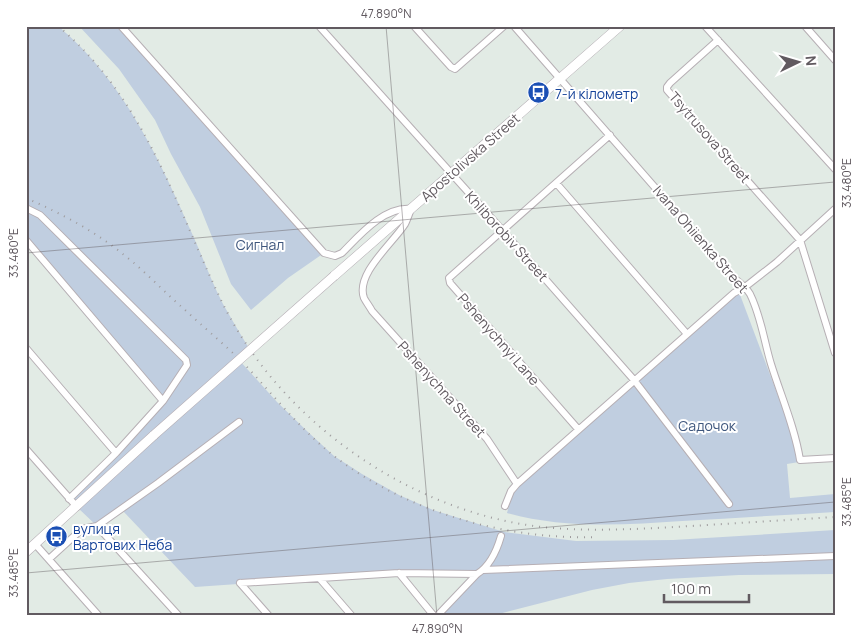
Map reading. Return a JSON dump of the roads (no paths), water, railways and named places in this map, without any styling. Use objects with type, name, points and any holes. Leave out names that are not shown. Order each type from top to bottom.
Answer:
[{"type":"street","points":[[120,26],[324,253],[335,256],[342,253],[380,219],[392,211],[401,208],[411,209]]},
{"type":"street","name":"Khliborobiv Street","points":[[319,26],[634,380],[729,504]]},
{"type":"street","points":[[414,26],[451,68],[455,68],[504,26]]},
{"type":"street","name":"Ivana Ohiienka Street","points":[[514,26],[734,278],[746,287],[750,293],[761,325],[770,362],[798,444],[800,460],[835,458]]},
{"type":"street","name":"Apostolivska Street","points":[[32,547],[154,435],[620,26]]},
{"type":"street","points":[[706,26],[835,169]]},
{"type":"street","points":[[804,26],[835,60]]},
{"type":"street","name":"Tsytrusova Street","points":[[718,40],[670,83],[667,90],[800,240]]},
{"type":"street","points":[[503,231],[610,136]]},
{"type":"street","points":[[557,184],[687,334]]},
{"type":"street","points":[[26,208],[40,215],[186,360],[187,364],[163,401],[69,499]]},
{"type":"street","name":"Pshenychna Street","points":[[411,209],[405,223],[366,276],[363,287],[364,298],[372,311],[487,439],[517,484]]},
{"type":"street","points":[[506,506],[511,491],[517,484],[734,293],[746,287],[777,262],[835,209]]},
{"type":"street","name":"Pshenychnyi Lane","points":[[503,231],[452,274],[450,283],[578,429]]},
{"type":"street","points":[[26,240],[163,401]]},
{"type":"street","points":[[800,240],[835,353]]},
{"type":"street","points":[[26,348],[116,452]]},
{"type":"street","points":[[49,558],[75,534],[82,529],[94,526],[239,422]]},
{"type":"street","points":[[26,449],[77,507]]},
{"type":"street","points":[[94,526],[179,616]]},
{"type":"street","points":[[399,573],[435,616],[480,572],[493,556],[501,536]]},
{"type":"street","points":[[32,547],[49,558],[99,616]]},
{"type":"street","points":[[269,616],[240,583],[399,573],[480,572],[835,556]]},
{"type":"street","points":[[320,579],[352,616]]},
{"type":"railway","points":[[58,26],[88,55],[114,86],[136,120],[155,155],[222,302],[247,345],[278,385],[314,422],[354,454],[398,481],[444,502],[493,518],[542,527],[598,530],[635,529],[835,517]]},
{"type":"railway","points":[[26,198],[89,230],[132,261],[239,359],[310,435],[334,456],[363,476],[393,493],[459,519],[528,533],[563,537],[597,537]]},
{"type":"place","name":"7-й кілометр","points":[[539,93]]},
{"type":"place","name":"вулиця Вартових Неба","points":[[57,536]]},
{"type":"park label","name":"Сигнал","points":[[260,244]]},
{"type":"park label","name":"Садочок","points":[[707,425]]}]
